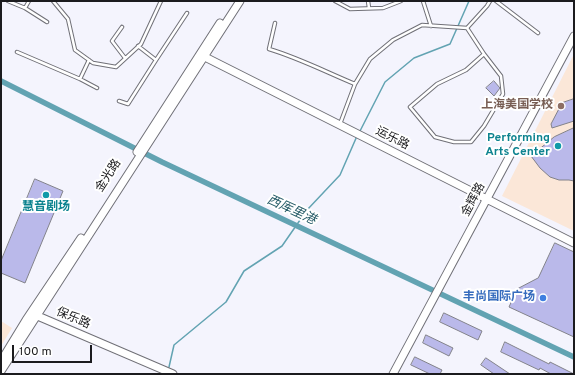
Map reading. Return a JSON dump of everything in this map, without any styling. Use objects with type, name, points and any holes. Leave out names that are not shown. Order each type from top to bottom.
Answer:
[{"type":"street","name":"金光路","points":[[203,55],[234,1]]},
{"type":"street","name":"金光路","points":[[34,314],[132,160],[147,141],[240,1]]},
{"type":"street","name":"金辉路","points":[[394,374],[574,36]]},
{"type":"street","name":"运乐路","points":[[203,55],[486,200],[574,243]]},
{"type":"street","name":"金光路","points":[[1,361],[140,156],[147,141]]},
{"type":"street","points":[[1,371],[34,314]]},
{"type":"street","name":"保乐路","points":[[34,314],[172,374]]},
{"type":"lane","points":[[8,1],[25,8],[47,22]]},
{"type":"lane","points":[[25,8],[29,1]]},
{"type":"lane","points":[[54,1],[68,19],[75,50],[93,64],[116,67],[141,44],[154,13],[161,1]]},
{"type":"lane","points":[[335,1],[350,9],[382,8],[401,1]]},
{"type":"lane","points":[[368,1],[369,8]]},
{"type":"lane","points":[[423,1],[431,26]]},
{"type":"lane","points":[[340,125],[355,84],[370,59],[393,40],[422,25],[467,28],[490,1]]},
{"type":"lane","points":[[496,1],[538,33]]},
{"type":"lane","points":[[120,101],[128,104],[187,13]]},
{"type":"lane","points":[[275,23],[269,49],[290,56],[355,84]]},
{"type":"lane","points":[[122,27],[112,41],[125,58]]},
{"type":"lane","points":[[467,28],[501,76],[503,94],[490,116],[471,142],[454,142],[434,137],[410,107],[437,84],[466,70],[484,54]]},
{"type":"lane","points":[[138,46],[156,60]]},
{"type":"lane","points":[[17,52],[80,79],[97,88]]},
{"type":"lane","points":[[80,79],[89,60]]},
{"type":"shaded area","name":"上海美国学校","points":[[574,54],[574,231],[502,196]]},
{"type":"shaded area","points":[[1,321],[12,328],[1,346]]},
{"type":"building","points":[[494,81],[500,88],[494,96],[486,88]]},
{"type":"building","points":[[574,99],[574,121],[552,128],[551,124],[562,103]]},
{"type":"building","name":"Performing Arts Center","points":[[574,128],[574,181],[559,180],[550,177],[540,168],[531,156],[554,137]]},
{"type":"building","points":[[35,179],[63,191],[25,283],[1,273],[1,261]]},
{"type":"building","name":"丰尚国际广场","points":[[555,243],[574,252],[574,337],[509,307],[517,289],[538,278]]},
{"type":"building","points":[[444,313],[482,331],[478,340],[440,322]]},
{"type":"building","points":[[426,335],[453,348],[449,356],[423,343]]},
{"type":"building","points":[[505,342],[549,364],[550,362],[574,374],[551,374],[540,368],[539,370],[501,352]]},
{"type":"building","points":[[415,357],[442,370],[440,374],[430,374],[411,365]]},
{"type":"building","points":[[486,358],[510,374],[494,374],[481,365]]},
{"type":"waterway","points":[[359,133],[385,82],[414,58],[450,44],[469,1]]},
{"type":"waterway","name":"西厍里港","points":[[1,81],[162,162],[574,357]]},
{"type":"waterway","points":[[169,367],[174,345],[226,302],[244,271],[282,246],[307,210],[340,175],[357,136]]},
{"type":"place","name":"上海美国学校","points":[[561,106]]},
{"type":"place","name":"Performing Arts Center","points":[[558,146]]},
{"type":"place","name":"慧音剧场","points":[[46,195]]},
{"type":"place","name":"丰尚国际广场","points":[[543,298]]}]
